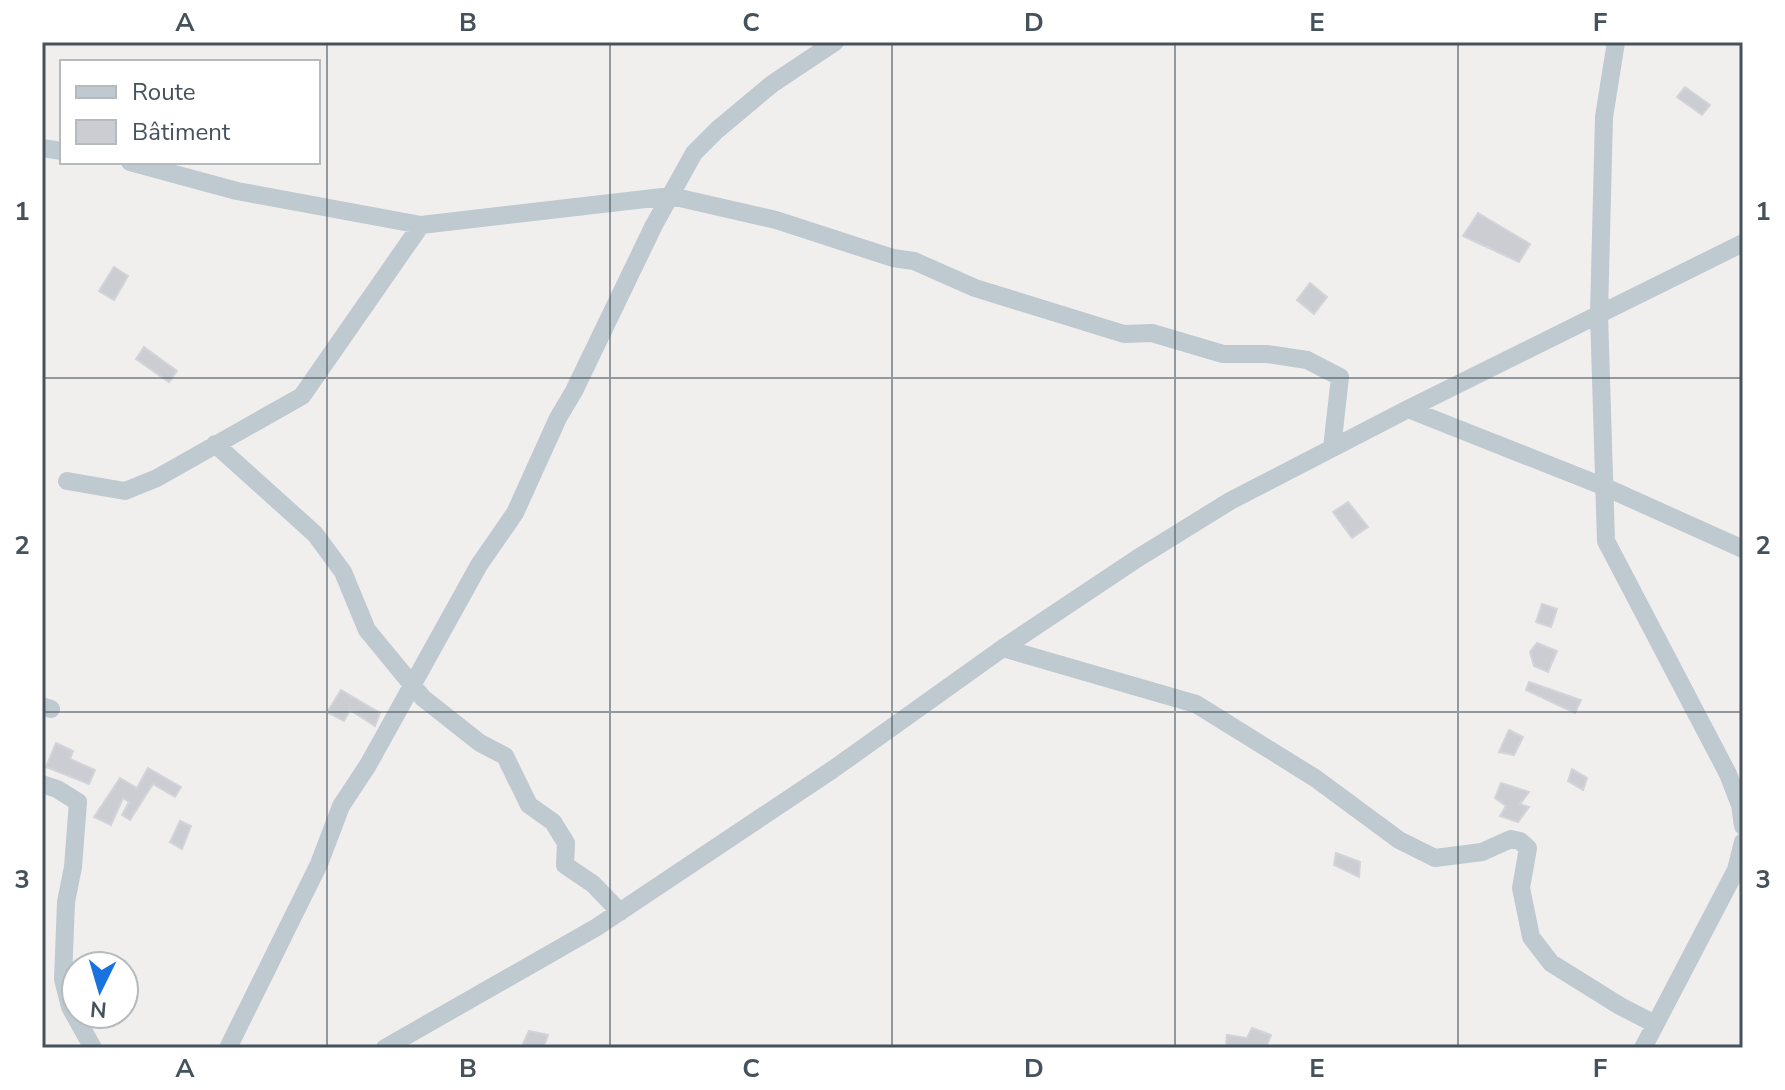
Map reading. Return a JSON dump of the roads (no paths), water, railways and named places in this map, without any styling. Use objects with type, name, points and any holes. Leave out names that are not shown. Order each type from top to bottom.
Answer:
[{"type":"street","points":[[228,1048],[319,864],[341,806],[479,565],[515,513],[558,418],[654,225],[694,153],[772,84],[805,59],[835,42]]},
{"type":"street","points":[[1616,42],[1604,117],[1599,314],[1606,541],[1728,774],[1740,805],[1743,826]]},
{"type":"street","points":[[137,164],[237,191],[421,225],[671,196],[776,220],[893,258],[914,261],[975,288],[1124,334],[1152,333],[1223,354],[1267,354],[1307,360],[1340,377],[1332,448]]},
{"type":"street","points":[[67,481],[125,491],[157,478],[302,396],[421,225]]},
{"type":"street","points":[[385,1048],[620,912],[832,770],[1003,648],[1217,509],[1408,409],[1743,243]]},
{"type":"street","points":[[1408,409],[1605,487],[1743,549]]},
{"type":"street","points":[[215,444],[315,534],[343,572],[367,630],[423,698],[480,743],[505,756],[529,805],[553,822],[566,843],[565,865],[593,884],[620,912]]},
{"type":"street","points":[[1003,648],[1196,704],[1315,778],[1399,840],[1435,858],[1482,852],[1511,839],[1520,841],[1528,848],[1521,888],[1531,937],[1551,963],[1655,1024]]},
{"type":"street","points":[[42,784],[78,802],[73,867],[66,902],[63,979],[70,1007],[93,1048]]},
{"type":"street","points":[[1643,1048],[1736,870],[1743,842]]}]
